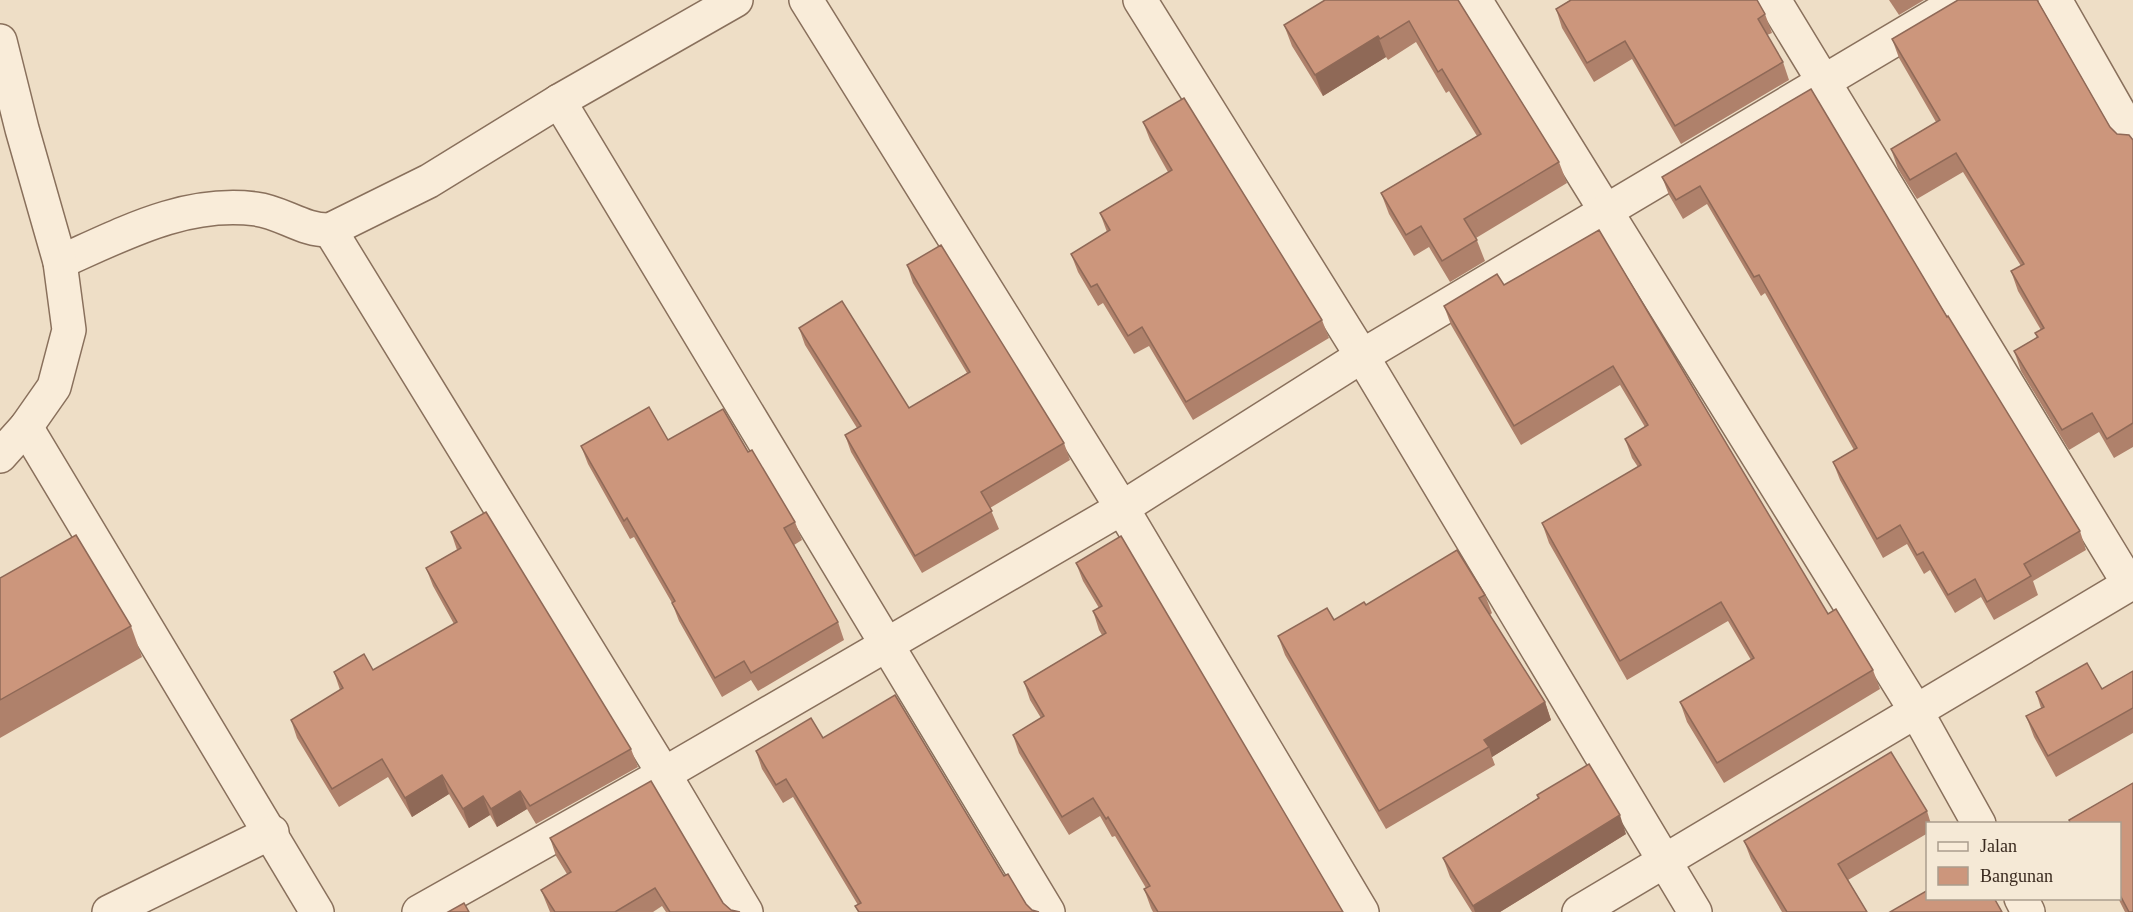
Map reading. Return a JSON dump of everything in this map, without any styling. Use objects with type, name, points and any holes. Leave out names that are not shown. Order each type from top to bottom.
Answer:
[{"type":"street","points":[[60,262],[172,214],[220,206],[259,209],[318,231],[330,230],[429,181],[559,101],[736,0]]},
{"type":"street","points":[[807,0],[1122,508],[1362,912]]},
{"type":"street","points":[[1140,0],[1362,356],[1695,912]]},
{"type":"street","points":[[1475,0],[1916,711],[1978,822]]},
{"type":"street","points":[[1580,912],[2131,583],[1774,0]]},
{"type":"street","points":[[419,912],[664,774],[1122,508],[1362,356],[1961,0]]},
{"type":"street","points":[[2055,0],[2133,137]]},
{"type":"street","points":[[0,41],[22,129],[60,262],[69,330],[54,387],[26,427],[0,456]]},
{"type":"street","points":[[559,101],[885,646],[1048,912]]},
{"type":"street","points":[[330,230],[664,774],[746,912]]},
{"type":"street","points":[[26,427],[272,832],[317,912]]},
{"type":"street","points":[[109,912],[272,832]]},
{"type":"building","points":[[1325,0],[1458,0],[1559,162],[1464,219],[1477,240],[1442,261],[1421,226],[1406,235],[1381,193],[1481,134],[1442,69],[1438,72],[1409,21],[1380,39],[1378,36],[1315,75],[1284,25]]},
{"type":"building","points":[[1571,0],[1757,0],[1765,14],[1758,19],[1783,62],[1675,126],[1625,41],[1587,63],[1556,9]]},
{"type":"building","points":[[1958,0],[2037,0],[2110,127],[2117,134],[2129,135],[2133,140],[2133,423],[2107,439],[2092,413],[2062,430],[2014,351],[2038,337],[2035,333],[2044,328],[2011,271],[2024,264],[1956,153],[1910,180],[1891,149],[1940,120],[1892,39]]},
{"type":"building","points":[[1811,89],[1947,317],[2080,531],[2024,564],[2031,576],[1987,602],[1975,579],[1948,595],[1923,552],[1917,555],[1900,525],[1877,539],[1833,462],[1857,448],[1759,275],[1754,277],[1700,186],[1676,200],[1662,177]]},
{"type":"building","points":[[1184,98],[1322,320],[1186,402],[1142,327],[1128,336],[1097,284],[1091,287],[1071,254],[1110,230],[1100,213],[1172,170],[1143,122]]},
{"type":"building","points":[[1599,230],[1828,614],[1836,609],[1873,670],[1717,763],[1680,702],[1754,658],[1721,602],[1620,661],[1542,523],[1641,465],[1625,439],[1648,425],[1613,366],[1514,426],[1444,306],[1497,274],[1504,285]]},
{"type":"building","points":[[941,245],[1064,443],[981,492],[992,511],[915,556],[845,435],[861,426],[799,328],[842,301],[909,408],[970,372],[907,265]]},
{"type":"building","points":[[649,407],[668,440],[723,409],[748,452],[752,450],[795,522],[784,528],[838,622],[751,673],[744,661],[715,678],[672,603],[675,601],[627,518],[624,521],[581,446]]},
{"type":"building","points":[[486,512],[631,749],[530,806],[520,791],[491,809],[483,796],[463,809],[442,775],[405,798],[382,759],[332,789],[291,720],[343,688],[334,672],[364,654],[373,670],[457,622],[426,568],[461,548],[451,532]]},
{"type":"building","points":[[76,535],[131,626],[0,700],[0,578]]},
{"type":"building","points":[[1121,536],[1343,912],[1158,912],[1144,889],[1150,886],[1108,817],[1106,819],[1093,798],[1062,817],[1013,735],[1044,716],[1024,682],[1106,633],[1093,611],[1102,606],[1076,563]]},
{"type":"building","points":[[1457,550],[1485,595],[1479,598],[1545,702],[1484,740],[1489,747],[1379,811],[1278,636],[1327,608],[1334,620],[1364,602],[1366,605]]},
{"type":"building","points":[[2087,663],[2102,689],[2133,671],[2133,708],[2048,756],[2026,716],[2044,707],[2036,692]]},
{"type":"building","points":[[895,695],[1004,876],[1008,874],[1026,904],[1032,910],[1039,912],[859,912],[855,906],[861,903],[786,779],[776,785],[756,751],[811,718],[823,738]]},
{"type":"building","points":[[1891,752],[1927,811],[1838,864],[1867,912],[1787,912],[1744,841]]},
{"type":"building","points":[[1589,764],[1620,815],[1473,906],[1443,858],[1539,798],[1537,795]]},
{"type":"building","points":[[651,781],[723,903],[731,910],[740,912],[670,912],[655,888],[615,912],[555,912],[541,890],[571,872],[550,838]]},
{"type":"building","points":[[2133,783],[2133,912],[2129,912],[2121,897],[2121,822],[2070,822],[2069,820]]},
{"type":"building","points":[[1926,891],[1926,900],[1995,900],[2002,912],[1890,912]]},
{"type":"building","points":[[464,903],[469,912],[448,912]]}]
